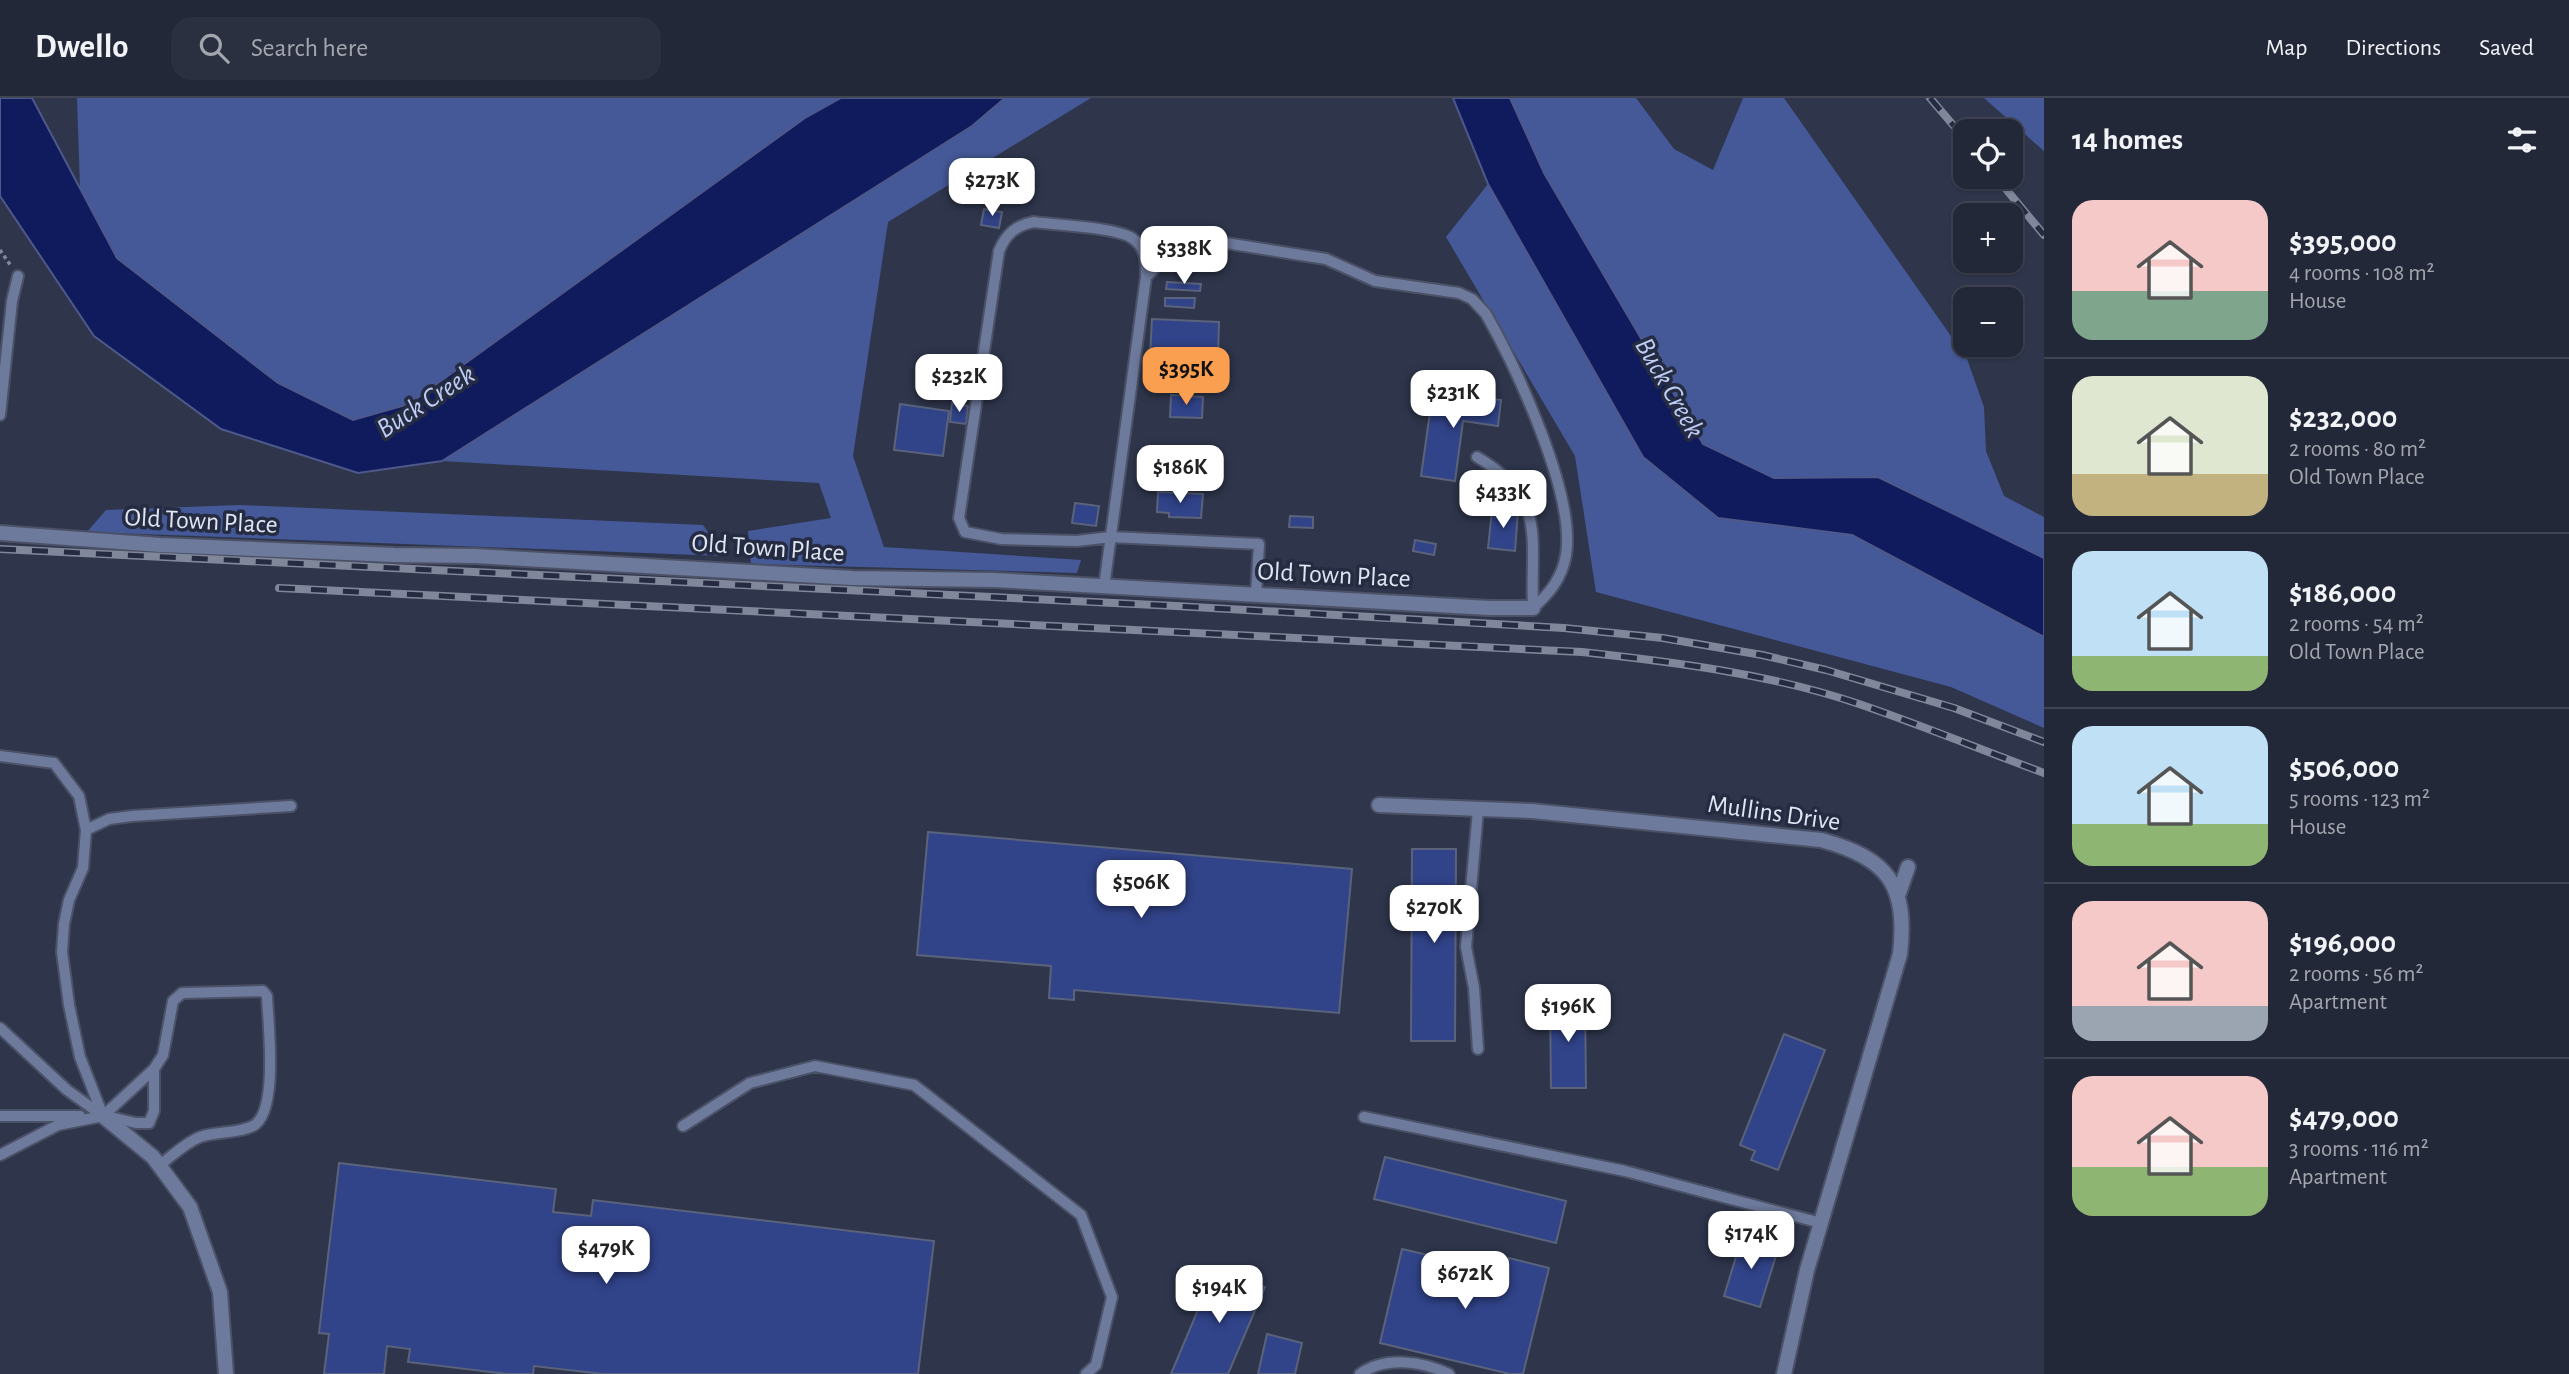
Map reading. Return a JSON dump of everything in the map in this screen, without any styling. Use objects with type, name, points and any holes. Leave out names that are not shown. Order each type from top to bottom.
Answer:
[{"type":"street","name":"Old Town Place","points":[[0,533],[174,546],[475,556],[815,576],[995,580],[1533,608]]},
{"type":"street","name":"Mullins Drive","points":[[1379,806],[1532,811],[1821,841],[1861,854],[1877,866],[1899,893]]},
{"type":"street","points":[[1784,1374],[1804,1281],[1900,954],[1902,908],[1899,893],[1908,867]]},
{"type":"street","points":[[103,1115],[160,1165],[190,1207],[220,1292],[226,1374]]},
{"type":"lane","points":[[1104,587],[1111,537],[1146,277],[1146,259],[1141,247],[1132,238],[1116,233],[1034,222],[1021,225],[1003,241],[999,251],[958,518],[965,532],[978,537],[1077,541],[1111,537],[1259,544],[1256,595]]},
{"type":"lane","points":[[1146,277],[1173,251],[1213,241],[1326,259],[1375,281],[1459,293],[1472,299],[1486,314],[1497,334],[1539,430],[1560,495],[1566,528],[1566,554],[1560,575],[1549,593],[1533,608]]},
{"type":"lane","points":[[0,415],[12,301],[18,276]]},
{"type":"lane","points":[[1477,457],[1504,473],[1526,504],[1533,528],[1533,608]]},
{"type":"lane","points":[[0,756],[54,763],[79,796],[86,830],[83,868],[69,900],[62,952],[80,1057],[103,1115]]},
{"type":"lane","points":[[86,830],[109,819],[132,816],[291,806]]},
{"type":"lane","points":[[1478,810],[1466,947],[1474,988],[1478,1049]]},
{"type":"lane","points":[[0,1155],[58,1125],[103,1115],[154,1069],[163,1055],[173,1001],[177,996],[182,993],[257,990],[267,996],[269,1082],[267,1105],[263,1115],[251,1126],[202,1136],[160,1165]]},
{"type":"lane","points":[[0,1028],[67,1090],[103,1115]]},
{"type":"lane","points":[[683,1126],[750,1083],[815,1066],[914,1085],[1081,1215],[1112,1297],[1096,1365],[1086,1374]]},
{"type":"lane","points":[[0,1116],[103,1115],[136,1123],[149,1123],[154,1111],[154,1069]]},
{"type":"lane","points":[[1364,1117],[1625,1171],[1821,1223]]},
{"type":"lane","points":[[1360,1374],[1369,1367],[1388,1362],[1412,1363],[1449,1374]]},
{"type":"shaded area","points":[[77,98],[841,98],[805,118],[409,404],[353,420],[278,383],[117,258],[80,188]]},
{"type":"shaded area","points":[[1005,98],[1091,98],[888,222],[853,456],[884,547],[1081,560],[1077,573],[751,564],[748,531],[831,518],[819,483],[442,461],[972,126]]},
{"type":"shaded area","points":[[1510,98],[1636,98],[1674,149],[1713,170],[1743,98],[1784,98],[1953,339],[1953,357],[1967,359],[1984,407],[1986,451],[2004,496],[2044,517],[2044,558],[1878,477],[1773,478],[1703,444],[1544,173]]},
{"type":"shaded area","points":[[1984,98],[2044,98],[2044,151],[2023,132],[2023,119],[2008,119]]},
{"type":"shaded area","points":[[1488,184],[1643,457],[1718,518],[1852,535],[2044,637],[2044,728],[1951,687],[1596,592],[1575,456],[1446,237]]},
{"type":"shaded area","points":[[240,505],[703,525],[724,556],[87,532],[106,510]]},
{"type":"water","name":"Buck Creek","points":[[0,98],[32,98],[117,258],[278,383],[353,420],[409,404],[805,118],[841,98],[1005,98],[972,126],[442,461],[358,473],[221,429],[94,336],[0,196]]},
{"type":"water","name":"Buck Creek","points":[[1453,98],[1510,98],[1544,173],[1703,444],[1774,478],[1878,477],[2044,558],[2044,637],[1852,535],[1718,518],[1643,457],[1488,184]]},
{"type":"building","points":[[984,209],[1002,212],[999,228],[981,225]]},
{"type":"building","points":[[1167,282],[1201,284],[1200,291],[1166,289]]},
{"type":"building","points":[[1165,298],[1195,298],[1194,308],[1165,306]]},
{"type":"building","points":[[1152,319],[1219,322],[1218,358],[1150,355]]},
{"type":"building","points":[[1433,391],[1501,400],[1498,426],[1463,421],[1455,481],[1421,476]]},
{"type":"building","points":[[1171,395],[1203,397],[1202,418],[1170,417]]},
{"type":"building","points":[[952,403],[968,406],[966,424],[950,422]]},
{"type":"building","points":[[900,404],[949,411],[943,456],[894,450]]},
{"type":"building","points":[[1158,492],[1203,494],[1201,518],[1169,517],[1169,513],[1157,512]]},
{"type":"building","points":[[1075,503],[1099,506],[1096,526],[1072,523]]},
{"type":"building","points":[[1492,510],[1518,512],[1515,551],[1488,548]]},
{"type":"building","points":[[1290,516],[1313,517],[1313,528],[1289,527]]},
{"type":"building","points":[[1415,540],[1436,544],[1434,555],[1413,551]]},
{"type":"building","points":[[928,832],[1352,869],[1339,1013],[1074,990],[1074,1000],[1049,998],[1051,966],[917,955]]},
{"type":"building","points":[[1412,849],[1456,849],[1455,1041],[1411,1041]]},
{"type":"building","points":[[1550,1001],[1585,1001],[1586,1088],[1551,1088]]},
{"type":"building","points":[[1784,1034],[1825,1050],[1778,1170],[1751,1160],[1755,1151],[1740,1145]]},
{"type":"building","points":[[1385,1157],[1566,1201],[1556,1243],[1374,1199]]},
{"type":"building","points":[[339,1163],[556,1189],[553,1212],[591,1216],[593,1200],[934,1241],[918,1374],[603,1374],[534,1366],[533,1374],[507,1374],[408,1362],[410,1349],[387,1346],[384,1374],[324,1374],[329,1334],[319,1333]]},
{"type":"building","points":[[1743,1234],[1779,1246],[1760,1307],[1724,1296]]},
{"type":"building","points":[[1402,1249],[1505,1273],[1509,1258],[1549,1268],[1523,1374],[1510,1374],[1380,1343]]},
{"type":"building","points":[[1216,1267],[1265,1287],[1228,1374],[1171,1374]]},
{"type":"building","points":[[1267,1334],[1302,1343],[1295,1374],[1258,1374]]},
{"type":"railway","points":[[1930,98],[1953,125]]},
{"type":"railway","points":[[2006,189],[2044,235]]},
{"type":"railway","points":[[0,549],[1176,606],[1564,628],[1663,638],[1762,655],[1826,670],[1954,708],[2044,742]]},
{"type":"railway","points":[[279,588],[1582,652],[1687,665],[1792,685],[1882,712],[2044,773]]}]
